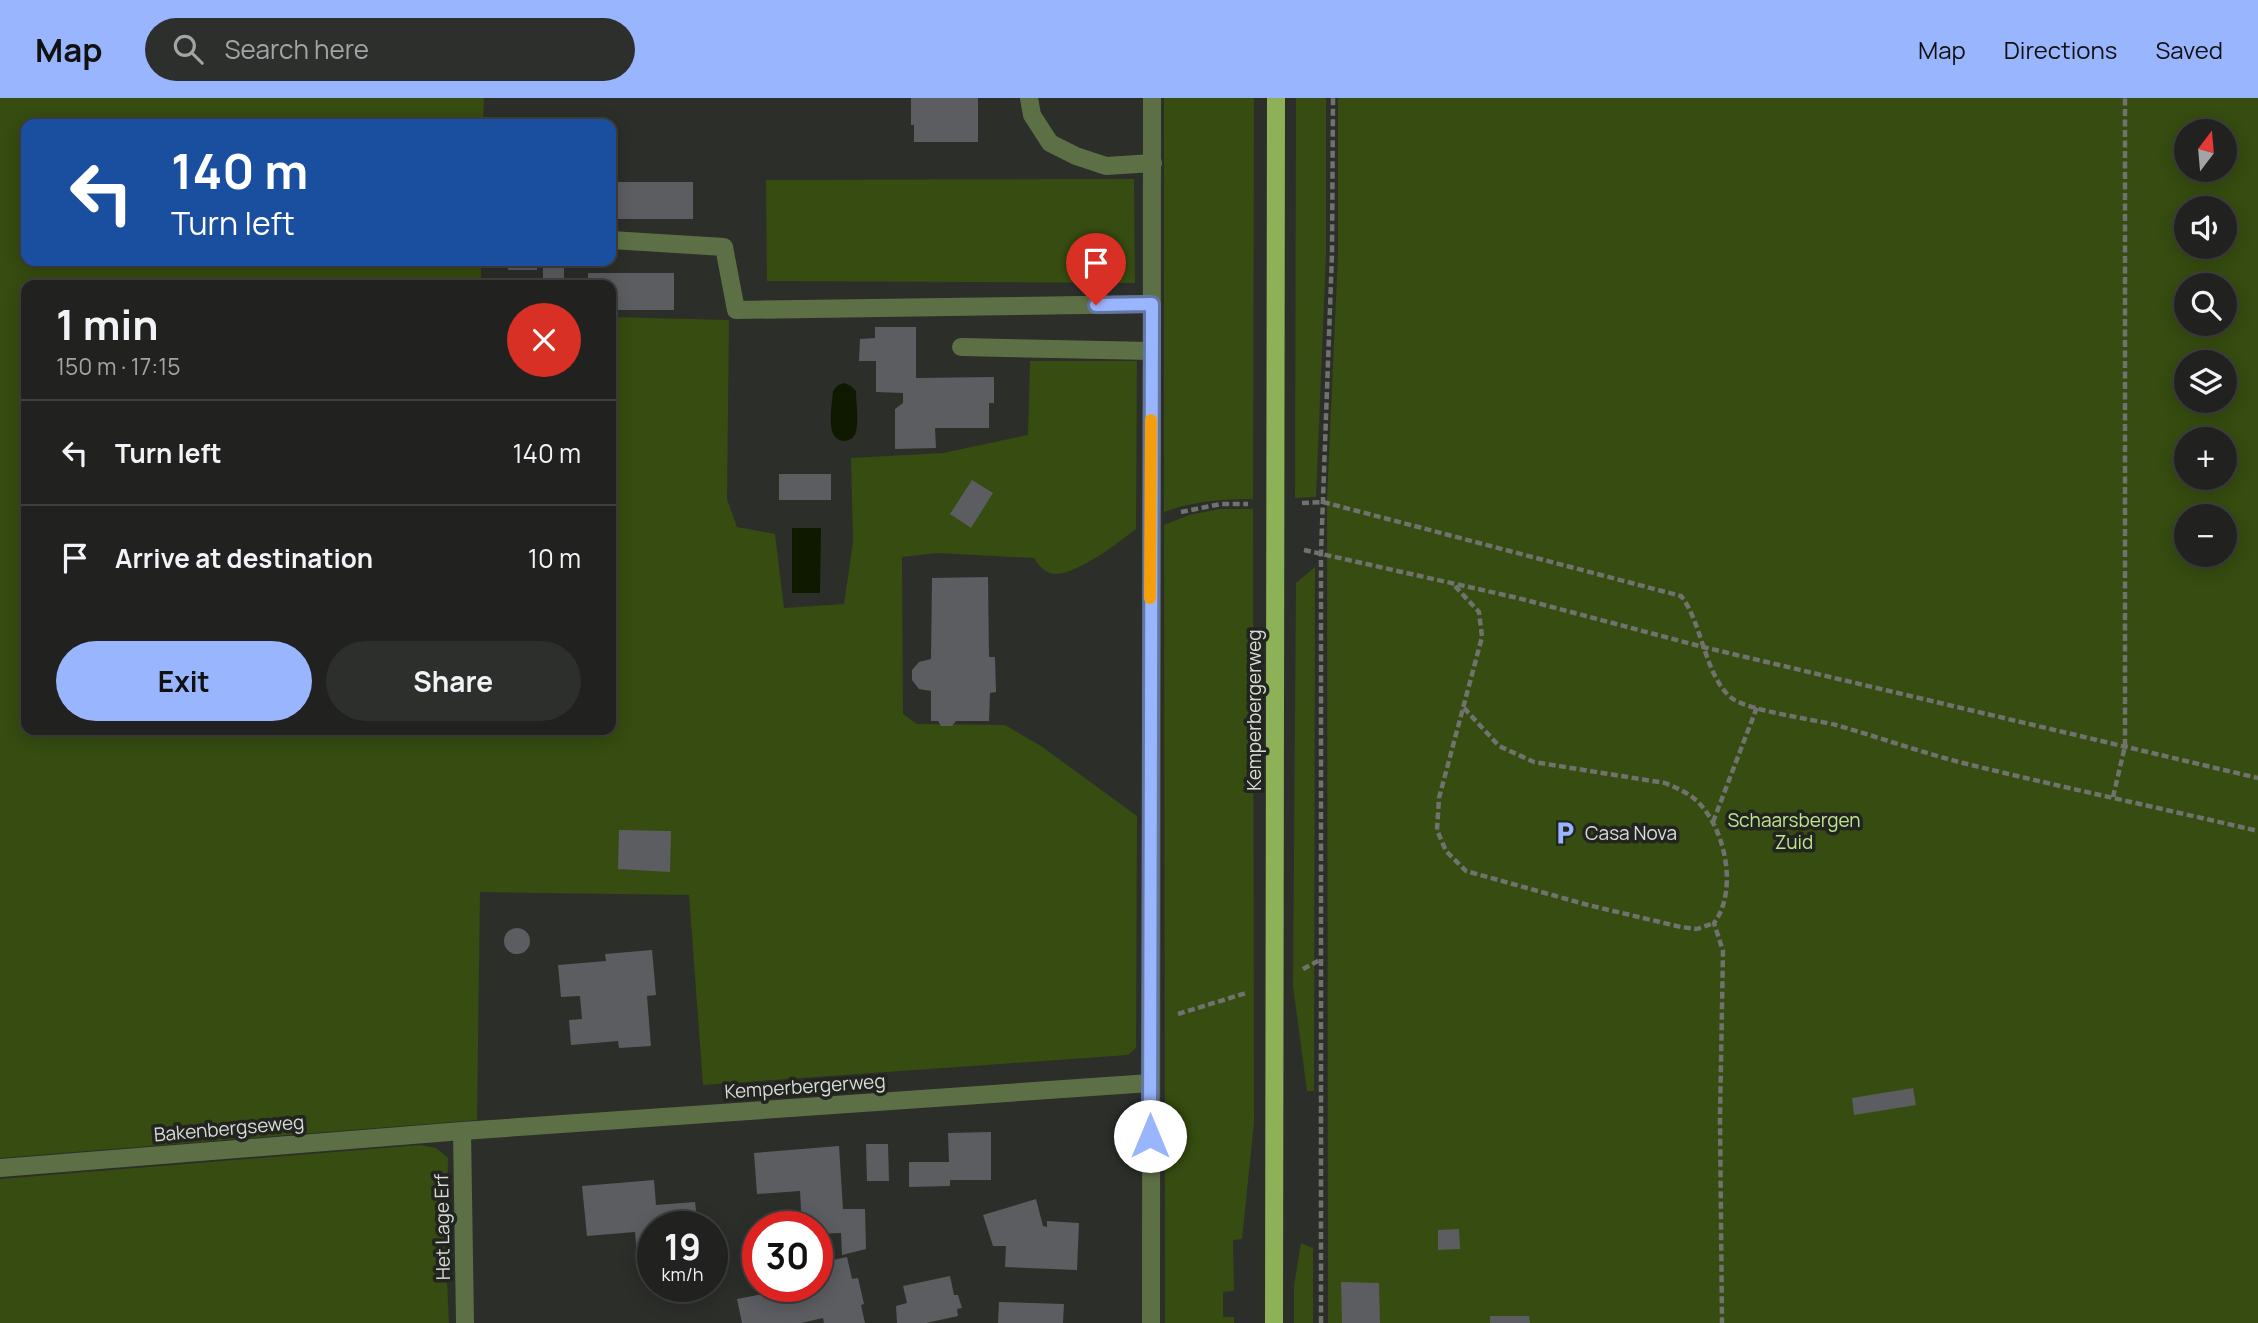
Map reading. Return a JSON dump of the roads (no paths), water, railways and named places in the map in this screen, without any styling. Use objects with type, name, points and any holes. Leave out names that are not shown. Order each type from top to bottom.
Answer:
[{"type":"main road","name":"Kemperbergerweg","points":[[1274,1323],[1276,98]]},
{"type":"street","points":[[1029,98],[1032,115],[1050,143],[1076,156],[1106,166],[1153,163]]},
{"type":"street","points":[[1151,1323],[1152,98]]},
{"type":"street","points":[[616,240],[724,247],[736,310],[1152,304]]},
{"type":"street","points":[[961,347],[1152,351]]},
{"type":"street","name":"Kemperbergerweg","points":[[462,1131],[1150,1083]]},
{"type":"street","name":"Bakenbergseweg","points":[[0,1168],[462,1131]]},
{"type":"street","name":"Het Lage Erf","points":[[462,1131],[465,1323]]},
{"type":"place","name":"Casa Nova","points":[[1565,833]]},
{"type":"park label","name":"Schaarsbergen Zuid","points":[[1794,831]]}]
